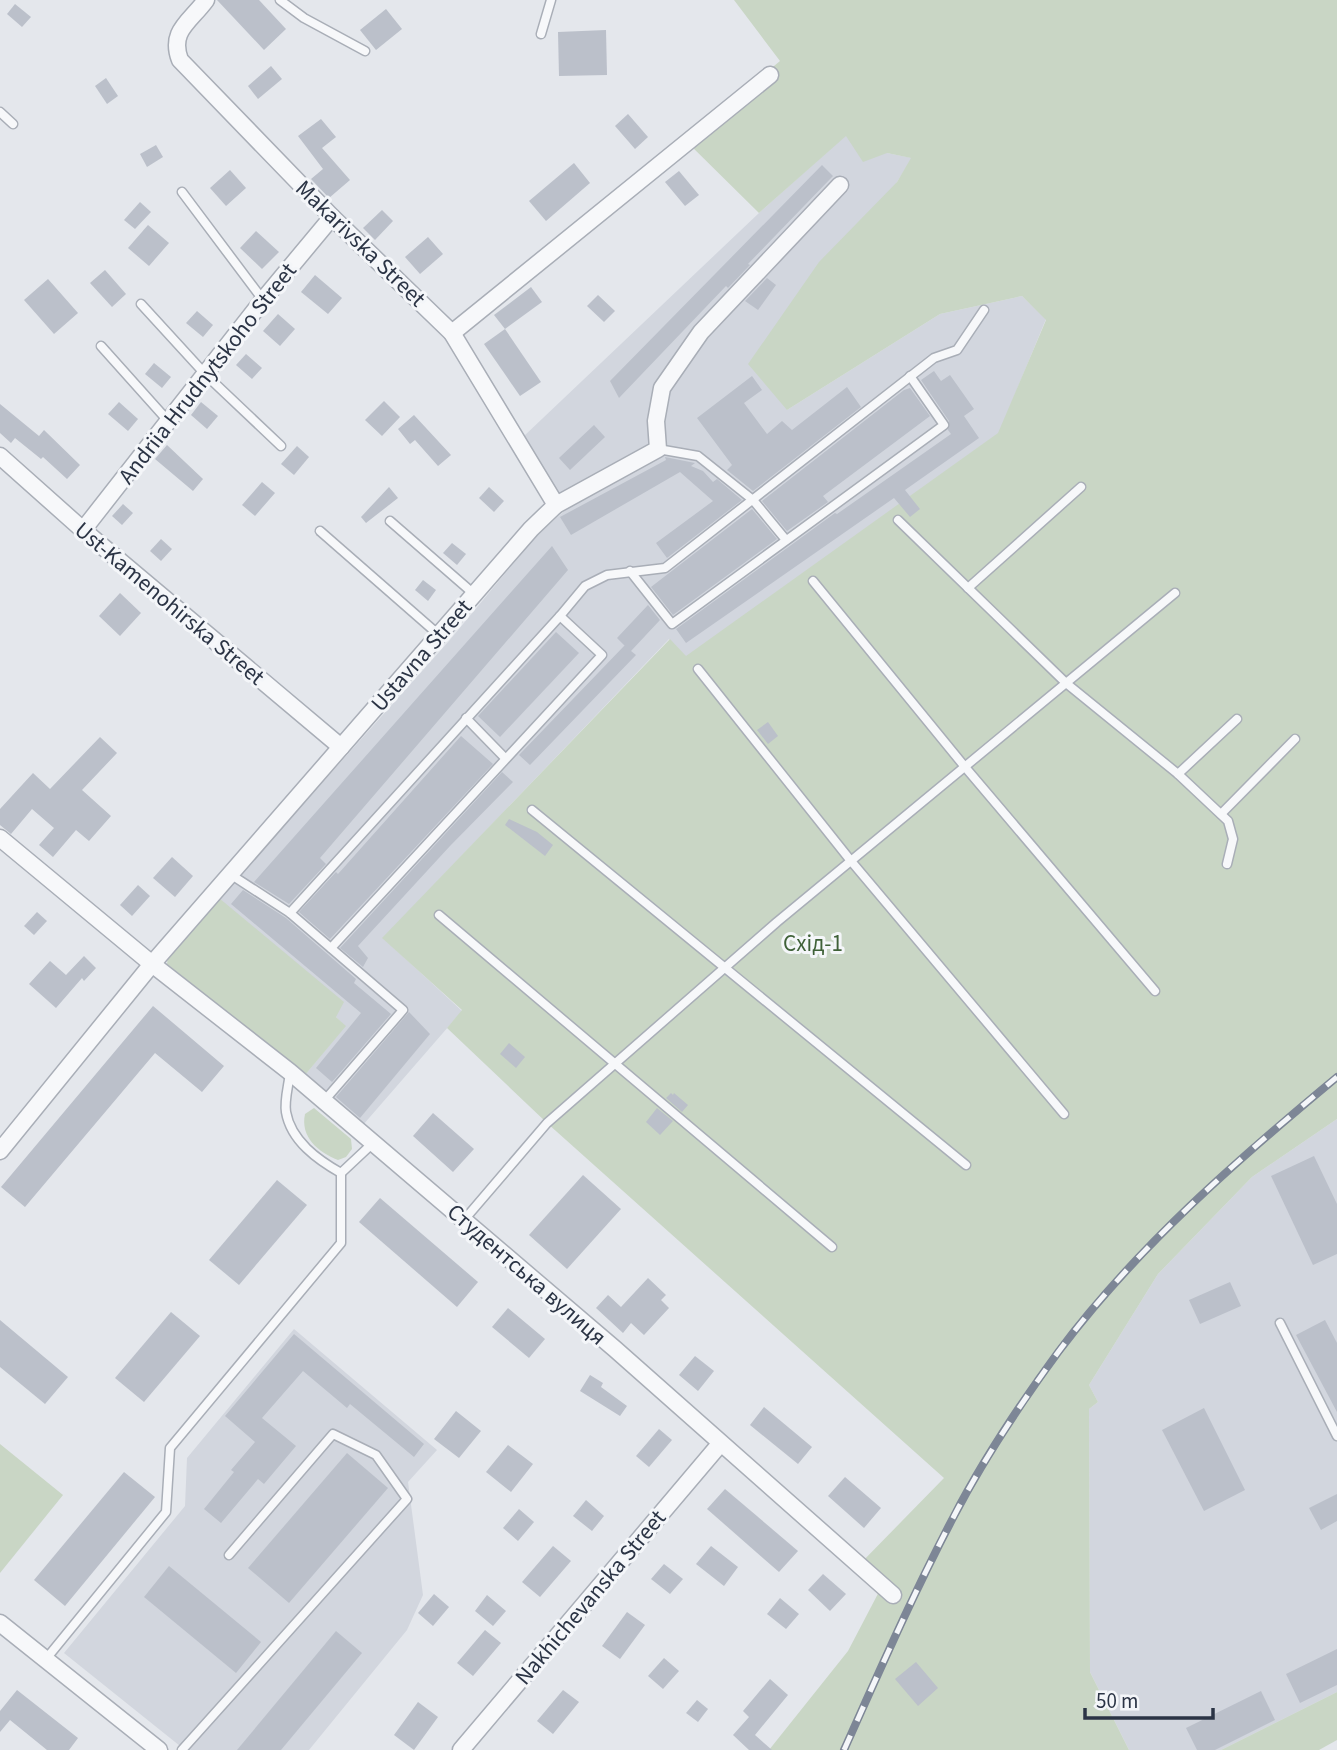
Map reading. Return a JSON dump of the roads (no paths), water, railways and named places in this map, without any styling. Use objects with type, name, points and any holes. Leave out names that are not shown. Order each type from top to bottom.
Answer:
[{"type":"street","name":"Makarivska Street","points":[[206,0],[178,34],[175,46],[180,60],[332,217],[452,333],[556,505]]},
{"type":"street","points":[[452,333],[770,75]]},
{"type":"street","points":[[658,449],[656,421],[662,388],[677,366],[701,332],[840,185]]},
{"type":"street","name":"Andriia Hrudnytskoho Street","points":[[83,530],[263,300],[332,217]]},
{"type":"street","name":"Ustavna Street","points":[[0,1151],[152,964],[531,528],[556,505],[658,449]]},
{"type":"street","name":"Ust-Kamenohirska Street","points":[[0,456],[83,530],[341,747]]},
{"type":"street","name":"Студентська вулиця","points":[[0,838],[152,964],[290,1072],[615,1349],[893,1595]]},
{"type":"street","name":"Nakhichevanska Street","points":[[461,1750],[720,1444]]},
{"type":"street","points":[[0,1623],[159,1750]]},
{"type":"lane","points":[[279,0],[304,18],[365,51]]},
{"type":"lane","points":[[541,34],[551,0]]},
{"type":"lane","points":[[0,112],[13,124]]},
{"type":"lane","points":[[182,191],[263,300]]},
{"type":"lane","points":[[141,304],[206,375],[281,446]]},
{"type":"lane","points":[[290,913],[586,586],[607,575],[665,568],[934,358],[957,350],[984,310]]},
{"type":"lane","points":[[101,346],[169,422]]},
{"type":"lane","points":[[630,571],[672,624],[944,425],[911,376]]},
{"type":"lane","points":[[658,449],[698,456],[753,500],[786,540]]},
{"type":"lane","points":[[968,588],[1081,487]]},
{"type":"lane","points":[[898,520],[1066,683],[1178,774],[1228,821],[1233,839],[1227,864]]},
{"type":"lane","points":[[390,521],[474,594]]},
{"type":"lane","points":[[320,531],[439,635]]},
{"type":"lane","points":[[813,581],[965,767],[1155,991]]},
{"type":"lane","points":[[464,1220],[547,1124],[726,966],[1175,593]]},
{"type":"lane","points":[[331,948],[602,655],[560,616]]},
{"type":"lane","points":[[698,669],[851,861],[1064,1114]]},
{"type":"lane","points":[[466,718],[505,758]]},
{"type":"lane","points":[[1178,774],[1237,719]]},
{"type":"lane","points":[[1221,814],[1295,738]]},
{"type":"lane","points":[[532,810],[966,1165]]},
{"type":"lane","points":[[230,874],[290,913],[403,1010],[324,1101]]},
{"type":"lane","points":[[439,915],[831,1247]]},
{"type":"lane","points":[[290,1072],[286,1112],[297,1138],[315,1158],[341,1173]]},
{"type":"lane","points":[[46,1659],[166,1512],[170,1448],[341,1243],[341,1173],[373,1143]]},
{"type":"lane","points":[[1280,1323],[1337,1436]]},
{"type":"lane","points":[[182,1750],[407,1499],[376,1455],[333,1434],[229,1555]]},
{"type":"railway","points":[[844,1750],[911,1603],[965,1495],[1031,1390],[1059,1351],[1089,1313],[1155,1240],[1262,1140],[1337,1077]]},
{"type":"park label","name":"Схід-1","points":[[813,943]]}]
